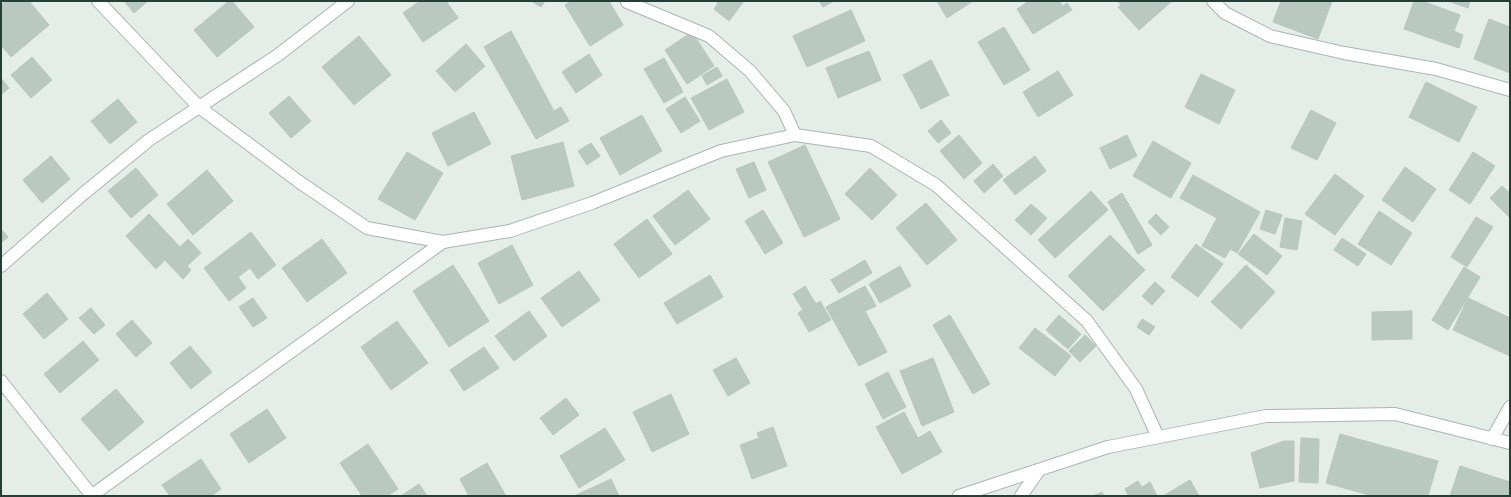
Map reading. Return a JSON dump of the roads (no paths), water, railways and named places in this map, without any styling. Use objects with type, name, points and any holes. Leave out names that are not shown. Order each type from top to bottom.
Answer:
[{"type":"street","points":[[98,1],[199,107],[298,181],[368,228],[443,242],[510,231],[592,203],[721,151],[795,135],[871,146],[936,185],[1087,321],[1136,389],[1158,437]]},
{"type":"street","points":[[1,266],[83,194],[149,140],[278,55],[348,1]]},
{"type":"street","points":[[1213,1],[1225,13],[1270,36],[1344,53],[1436,69],[1510,90]]},
{"type":"street","points":[[627,2],[710,36],[750,71],[784,111],[795,135]]},
{"type":"street","points":[[1,381],[91,496],[443,242]]},
{"type":"street","points":[[1492,439],[1510,407]]},
{"type":"street","points":[[959,496],[1108,447],[1266,416],[1395,414],[1510,443]]},
{"type":"street","points":[[1021,496],[1039,470]]}]
